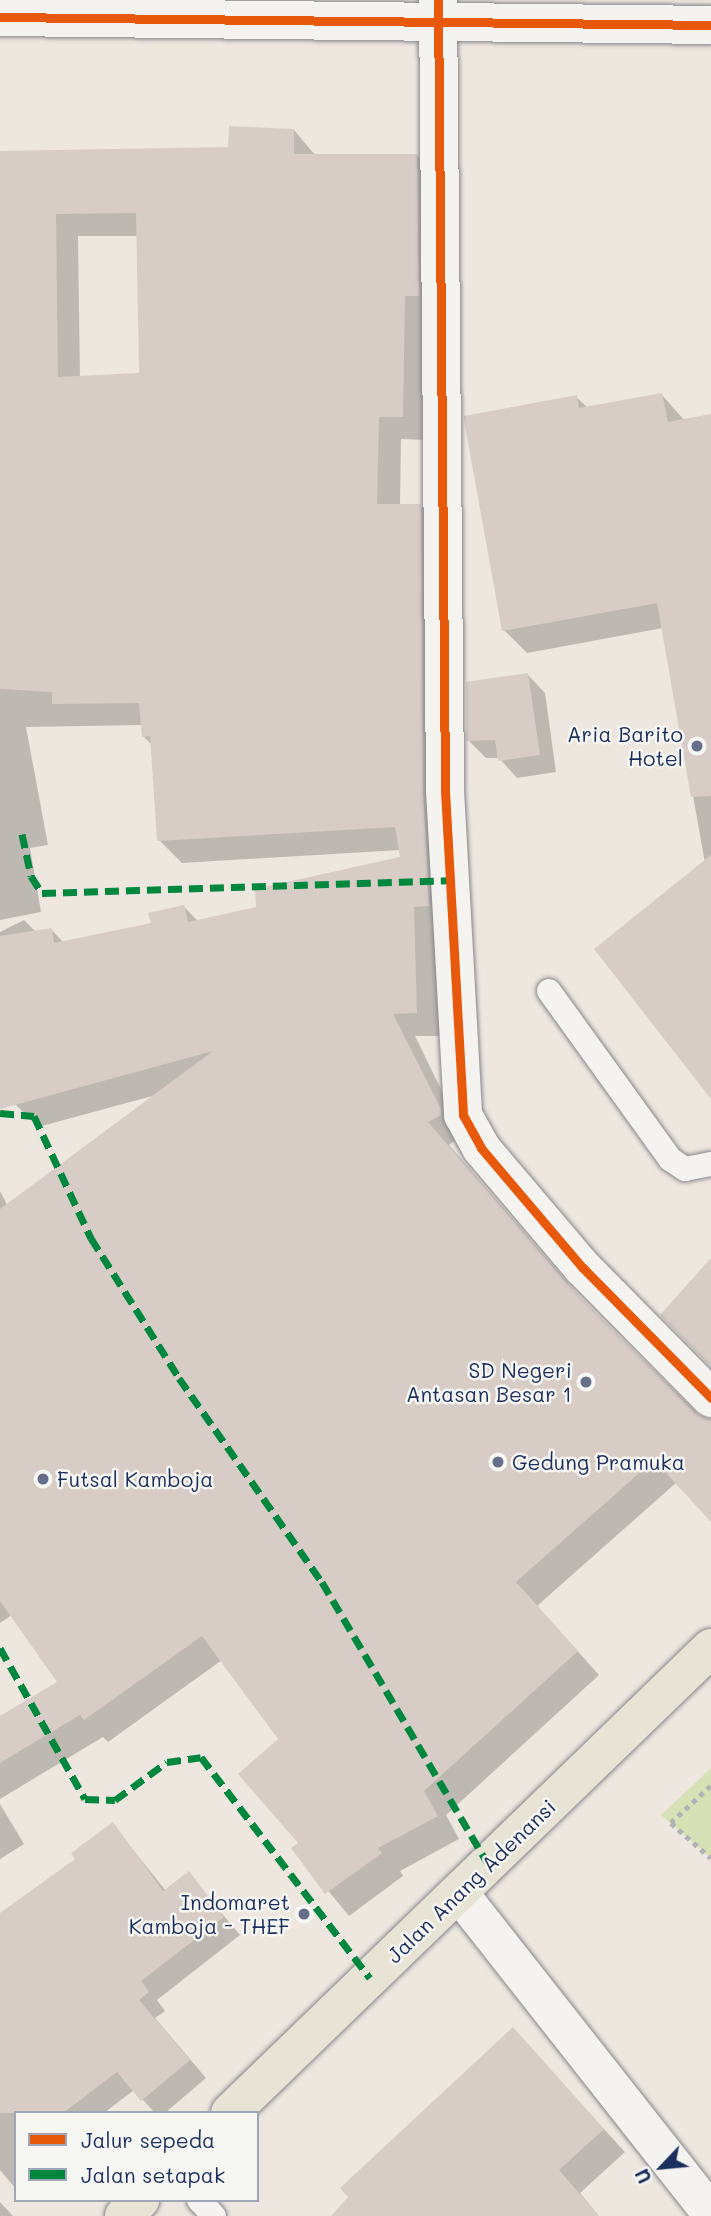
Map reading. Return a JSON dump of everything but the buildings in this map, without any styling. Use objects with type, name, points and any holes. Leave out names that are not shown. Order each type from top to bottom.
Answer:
[{"type":"highway","name":"Jalan Anang Adenansi","points":[[232,2111],[711,1648]]},
{"type":"highway","points":[[124,2216],[138,2202]]},
{"type":"street","points":[[439,12],[445,791],[463,1115],[481,1148],[582,1267],[711,1398]]},
{"type":"street","points":[[0,17],[439,12],[711,26]]},
{"type":"street","points":[[459,1893],[711,2213]]},
{"type":"lane","points":[[549,991],[670,1159],[685,1170],[711,1164]]},
{"type":"lane","points":[[201,2202],[214,2216]]},
{"type":"path","points":[[711,1786],[671,1823],[711,1858]]},
{"type":"green space","points":[[711,1768],[711,1858],[661,1815]]},
{"type":"marked path","points":[[22,834],[31,876],[42,893],[449,880]]},
{"type":"marked path","points":[[0,1113],[34,1116],[91,1238],[179,1378],[322,1582],[488,1864]]},
{"type":"marked path","points":[[0,1648],[85,1799],[115,1800],[167,1762],[201,1757],[370,1978]]},
{"type":"cycle path","points":[[438,0],[445,791],[463,1115],[481,1148],[582,1267],[711,1398]]},
{"type":"cycle path","points":[[0,17],[711,25]]},
{"type":"place","name":"Aria Barito Hotel","points":[[697,746]]},
{"type":"place","name":"SD Negeri Antasan Besar 1","points":[[586,1382]]},
{"type":"place","name":"Gedung Pramuka","points":[[498,1462]]},
{"type":"place","name":"Futsal Kamboja","points":[[43,1479]]},
{"type":"place","name":"Indomaret Kamboja - THEF","points":[[304,1914]]}]
